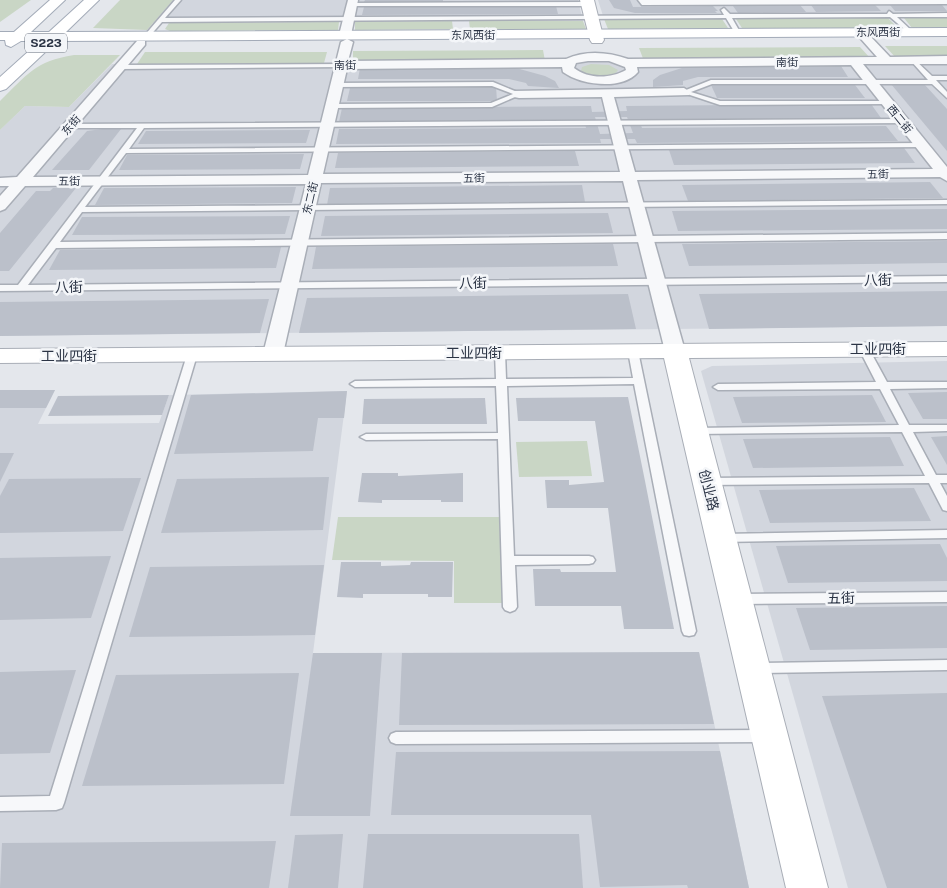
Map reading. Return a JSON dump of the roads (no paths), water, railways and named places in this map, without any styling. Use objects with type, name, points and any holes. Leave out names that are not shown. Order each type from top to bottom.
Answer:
[{"type":"main road","name":"S223","points":[[5,42],[58,0]]},
{"type":"main road","name":"S223","points":[[0,86],[92,0]]},
{"type":"main road","points":[[589,10],[596,37]]},
{"type":"main road","name":"东风西街","points":[[5,42],[596,37],[737,32],[947,32]]},
{"type":"main road","name":"东风西街","points":[[346,38],[462,35],[947,39]]},
{"type":"main road","name":"工业四街","points":[[0,356],[947,349]]},
{"type":"main road","name":"创业路","points":[[676,351],[807,888]]},
{"type":"street","name":"东二街","points":[[273,354],[342,65],[352,3]]},
{"type":"street","points":[[596,37],[599,56]]},
{"type":"street","points":[[867,39],[887,61]]},
{"type":"street","name":"东街","points":[[0,206],[143,40]]},
{"type":"street","name":"南街","points":[[342,65],[570,63],[578,58],[599,56],[619,59],[628,63],[947,60]]},
{"type":"street","name":"西二街","points":[[854,61],[946,174]]},
{"type":"street","points":[[570,63],[567,69],[606,93]]},
{"type":"street","points":[[582,77],[600,79],[621,77],[632,72],[633,68],[628,63]]},
{"type":"street","points":[[606,93],[621,77]]},
{"type":"street","points":[[519,94],[684,92]]},
{"type":"street","name":"创业路","points":[[606,93],[676,351]]},
{"type":"street","name":"五街","points":[[0,182],[946,174]]},
{"type":"lane","points":[[143,40],[178,0]]},
{"type":"lane","points":[[641,0],[642,3],[944,1]]},
{"type":"lane","points":[[719,1],[737,32]]},
{"type":"lane","points":[[799,1],[810,16]]},
{"type":"lane","points":[[878,1],[910,32]]},
{"type":"lane","points":[[352,3],[530,2],[589,10],[727,16],[947,15]]},
{"type":"lane","points":[[160,20],[462,19],[589,10]]},
{"type":"lane","points":[[462,19],[462,35]]},
{"type":"lane","points":[[914,61],[947,96]]},
{"type":"lane","name":"南街","points":[[121,66],[342,65]]},
{"type":"lane","points":[[684,92],[711,82],[870,82],[947,78]]},
{"type":"lane","points":[[337,85],[493,84],[519,94]]},
{"type":"lane","points":[[684,92],[720,103],[887,102]]},
{"type":"lane","points":[[332,106],[492,104],[519,94]]},
{"type":"lane","points":[[69,126],[902,121]]},
{"type":"lane","points":[[21,288],[142,126]]},
{"type":"lane","points":[[123,151],[921,144]]},
{"type":"lane","points":[[79,210],[307,210],[947,202]]},
{"type":"lane","points":[[53,245],[947,236]]},
{"type":"lane","name":"八街","points":[[0,288],[947,279]]},
{"type":"lane","points":[[864,349],[947,507]]},
{"type":"lane","points":[[633,351],[689,631]]},
{"type":"lane","points":[[500,352],[510,607]]},
{"type":"lane","points":[[0,804],[56,803],[192,355]]},
{"type":"lane","points":[[355,384],[638,381]]},
{"type":"lane","points":[[718,387],[947,385]]},
{"type":"lane","points":[[695,431],[947,428]]},
{"type":"lane","points":[[366,437],[504,436]]},
{"type":"lane","points":[[707,482],[947,479]]},
{"type":"lane","points":[[721,538],[947,534]]},
{"type":"lane","points":[[508,561],[589,560]]},
{"type":"lane","name":"五街","points":[[736,599],[947,597]]},
{"type":"lane","points":[[753,668],[947,666]]},
{"type":"lane","points":[[396,738],[770,736]]}]
